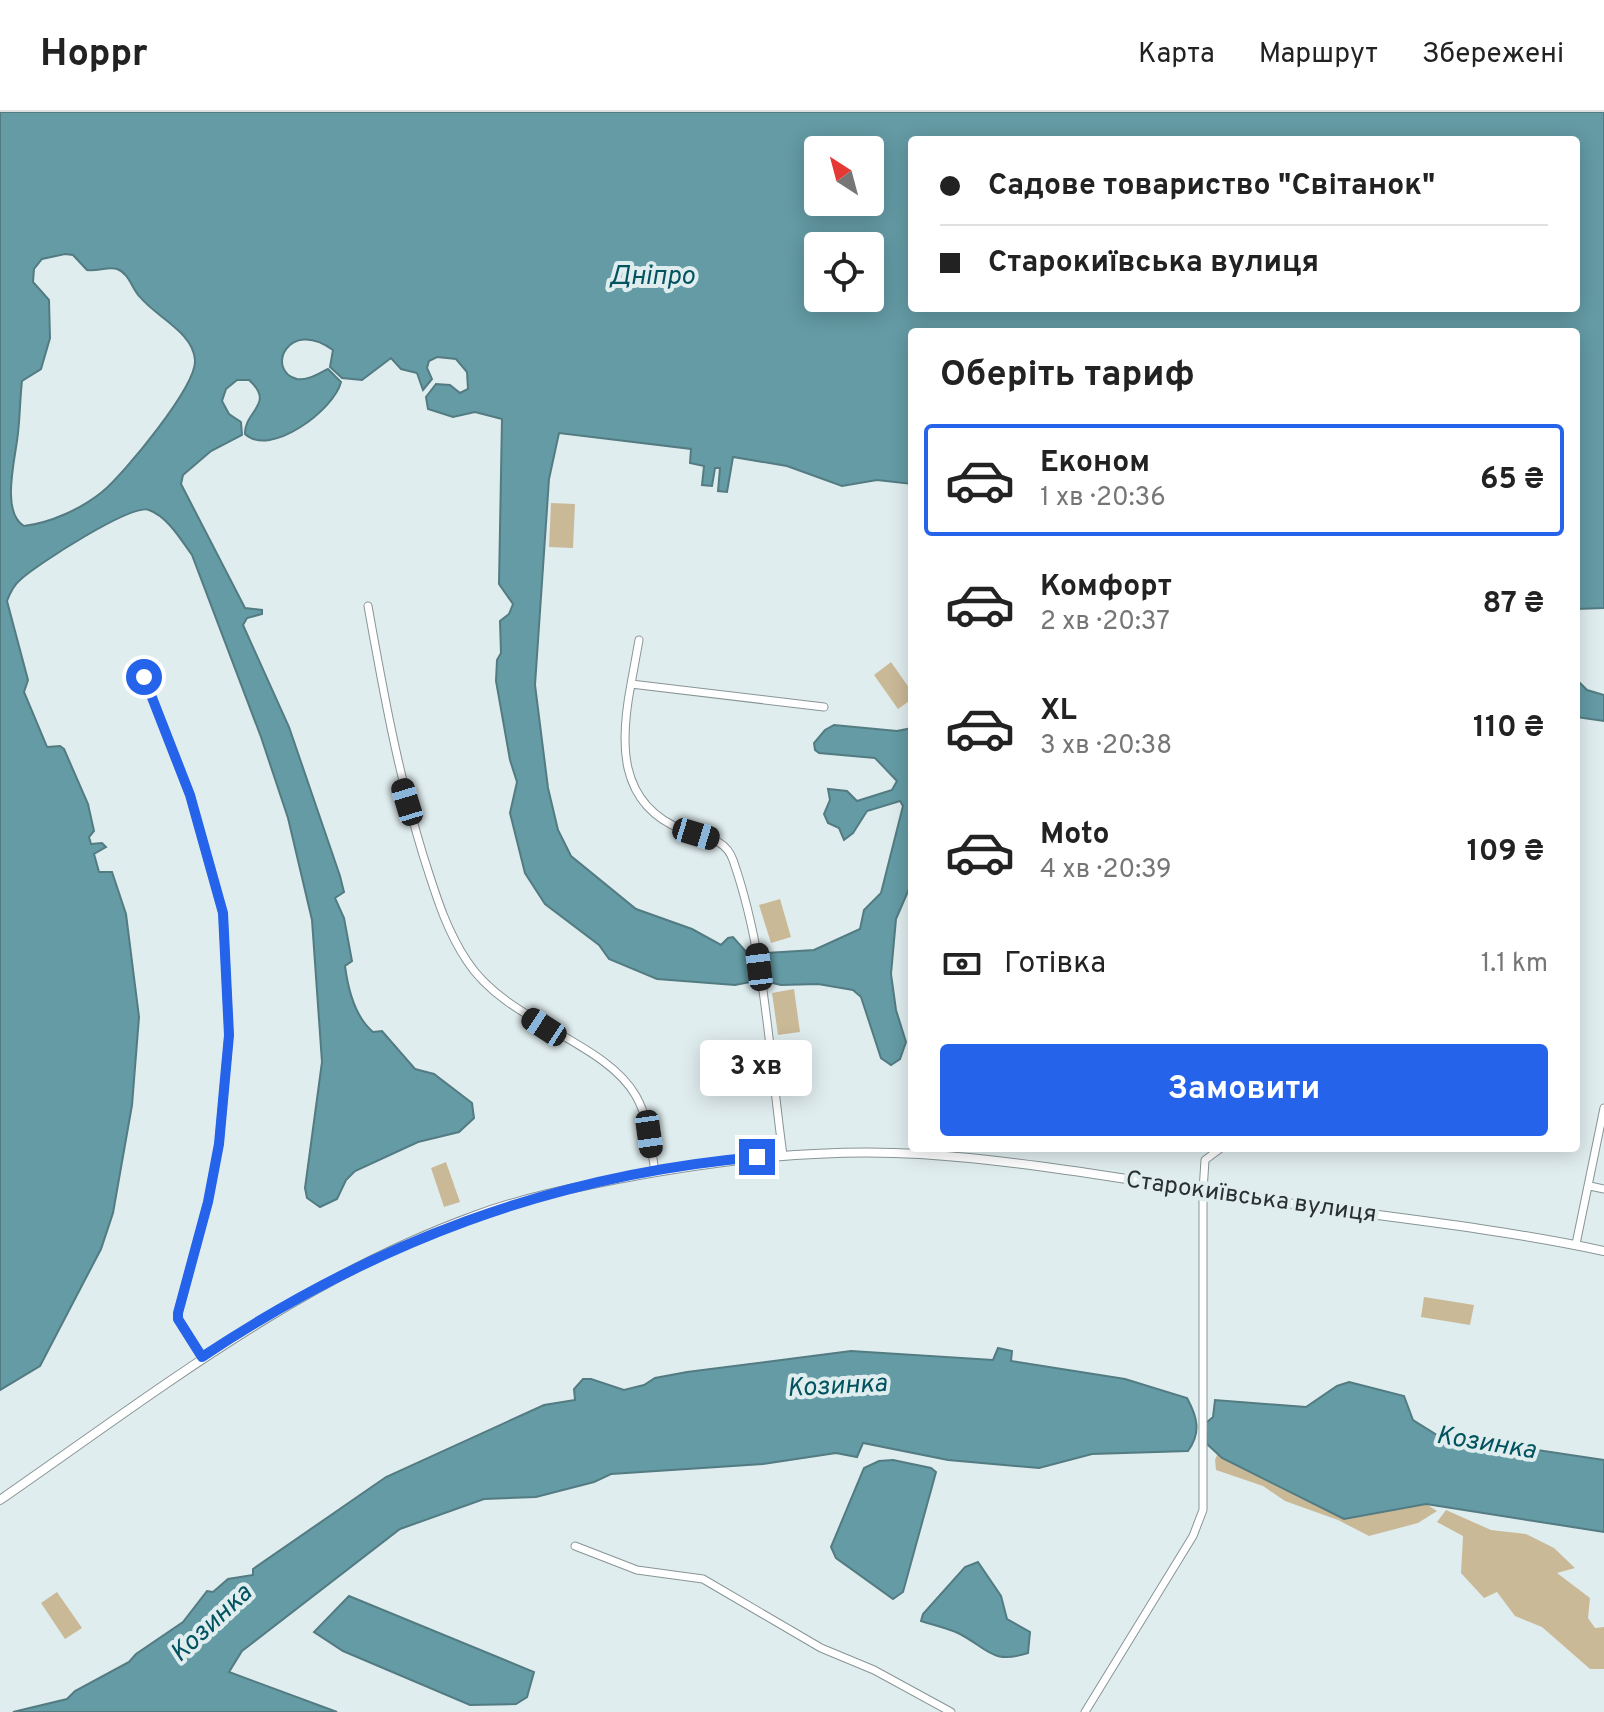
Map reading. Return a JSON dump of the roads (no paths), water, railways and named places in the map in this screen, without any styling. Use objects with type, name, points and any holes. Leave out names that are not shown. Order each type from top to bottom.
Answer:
[{"type":"street","points":[[368,606],[403,786],[440,910],[453,938],[475,973],[499,997],[608,1066],[630,1087],[645,1117],[655,1172]]},
{"type":"street","points":[[639,640],[623,738],[627,767],[633,783],[648,804],[670,823],[715,840],[727,848],[756,938],[783,1155]]},
{"type":"street","points":[[144,677],[190,795],[223,913],[229,1035],[219,1144],[208,1202],[178,1313],[178,1319],[202,1357]]},
{"type":"street","points":[[631,684],[824,707]]},
{"type":"street","points":[[1576,1244],[1604,1108]]},
{"type":"street","name":"Старокиївська вулиця","points":[[0,1500],[202,1357],[303,1295],[427,1235],[526,1200],[655,1172],[732,1159],[908,1151]]},
{"type":"street","name":"Старокиївська вулиця","points":[[932,1152],[1576,1244],[1604,1251]]},
{"type":"street","points":[[1085,1712],[1193,1536],[1203,1510],[1203,1191],[1205,1160],[1216,1152]]},
{"type":"street","points":[[1590,1186],[1604,1189]]},
{"type":"street","points":[[575,1546],[637,1570],[703,1579],[821,1648],[874,1670],[951,1712]]},
{"type":"water","name":"Дніпро","points":[[0,112],[1604,112],[1604,608],[1580,609],[1580,328],[908,328],[908,484],[877,480],[842,486],[787,466],[733,457],[727,492],[718,491],[720,468],[715,468],[712,486],[702,485],[704,466],[690,463],[691,449],[559,433],[549,479],[535,685],[548,788],[558,830],[571,856],[636,909],[692,929],[721,945],[733,937],[748,954],[814,950],[860,929],[864,910],[881,893],[903,806],[900,801],[867,811],[853,833],[844,840],[839,828],[828,823],[824,814],[830,800],[828,789],[847,791],[857,801],[892,790],[897,781],[875,758],[819,753],[814,743],[834,725],[897,731],[908,729],[908,891],[896,919],[891,974],[896,1010],[906,1042],[900,1059],[891,1065],[881,1058],[861,997],[853,990],[818,984],[781,985],[760,980],[735,985],[657,979],[609,959],[599,945],[545,904],[525,873],[510,813],[517,782],[496,681],[497,660],[501,653],[500,621],[509,614],[513,604],[499,584],[502,419],[475,412],[453,417],[428,409],[426,397],[436,384],[450,385],[460,393],[468,389],[467,372],[456,359],[437,357],[429,361],[427,368],[432,379],[423,390],[417,373],[401,369],[391,358],[362,380],[342,378],[330,367],[333,350],[317,341],[304,339],[293,343],[282,358],[288,374],[305,379],[328,369],[341,382],[327,405],[314,417],[300,428],[270,440],[256,440],[245,434],[260,395],[249,380],[237,380],[226,389],[222,401],[229,414],[241,422],[242,435],[211,451],[183,475],[181,484],[245,608],[262,610],[262,614],[247,618],[243,625],[289,727],[340,876],[344,892],[335,898],[344,918],[352,961],[345,966],[357,1011],[373,1032],[382,1031],[415,1069],[434,1074],[472,1103],[474,1118],[459,1132],[418,1142],[355,1171],[346,1180],[337,1199],[320,1207],[307,1198],[305,1188],[322,1062],[312,920],[288,818],[261,737],[192,555],[162,518],[149,510],[139,510],[105,525],[45,562],[20,580],[7,601],[28,680],[24,692],[47,747],[60,746],[64,749],[88,804],[94,831],[89,837],[91,844],[102,843],[106,847],[94,854],[99,872],[112,872],[126,914],[139,1017],[132,1105],[113,1213],[101,1249],[40,1366],[0,1390]],"holes":[[[73,255],[87,270],[114,268],[121,271],[137,294],[188,341],[195,360],[172,409],[112,483],[75,509],[44,522],[24,526],[17,519],[11,496],[22,381],[41,369],[50,338],[49,300],[33,282],[34,269],[42,259]]]},
{"type":"water","points":[[1580,683],[1587,690],[1604,695],[1604,721],[1580,718]]},
{"type":"water","name":"Козинка","points":[[998,1348],[1012,1351],[1011,1361],[1125,1379],[1187,1398],[1194,1412],[1195,1438],[1188,1451],[1092,1454],[1039,1468],[948,1460],[863,1443],[857,1457],[836,1453],[763,1464],[611,1474],[594,1482],[536,1497],[484,1499],[400,1529],[242,1651],[229,1672],[337,1712],[13,1712],[67,1699],[75,1691],[129,1662],[183,1622],[207,1591],[213,1592],[228,1579],[253,1575],[253,1569],[386,1477],[544,1405],[575,1400],[574,1389],[583,1379],[624,1390],[644,1385],[655,1378],[687,1372],[851,1351],[993,1360]]},
{"type":"water","name":"Козинка","points":[[1349,1382],[1404,1396],[1413,1420],[1437,1435],[1604,1460],[1604,1532],[1426,1504],[1344,1519],[1222,1458],[1207,1444],[1206,1423],[1213,1417],[1215,1400],[1306,1407],[1337,1386]]},
{"type":"water","points":[[893,1460],[931,1468],[936,1472],[903,1592],[893,1599],[836,1558],[831,1547],[864,1468],[879,1461]]},
{"type":"water","points":[[978,1562],[1001,1596],[1007,1619],[1030,1632],[1028,1653],[998,1656],[958,1633],[921,1621],[923,1614],[965,1567]]},
{"type":"water","points":[[349,1596],[534,1672],[527,1697],[516,1704],[470,1705],[343,1651],[314,1632]]}]
